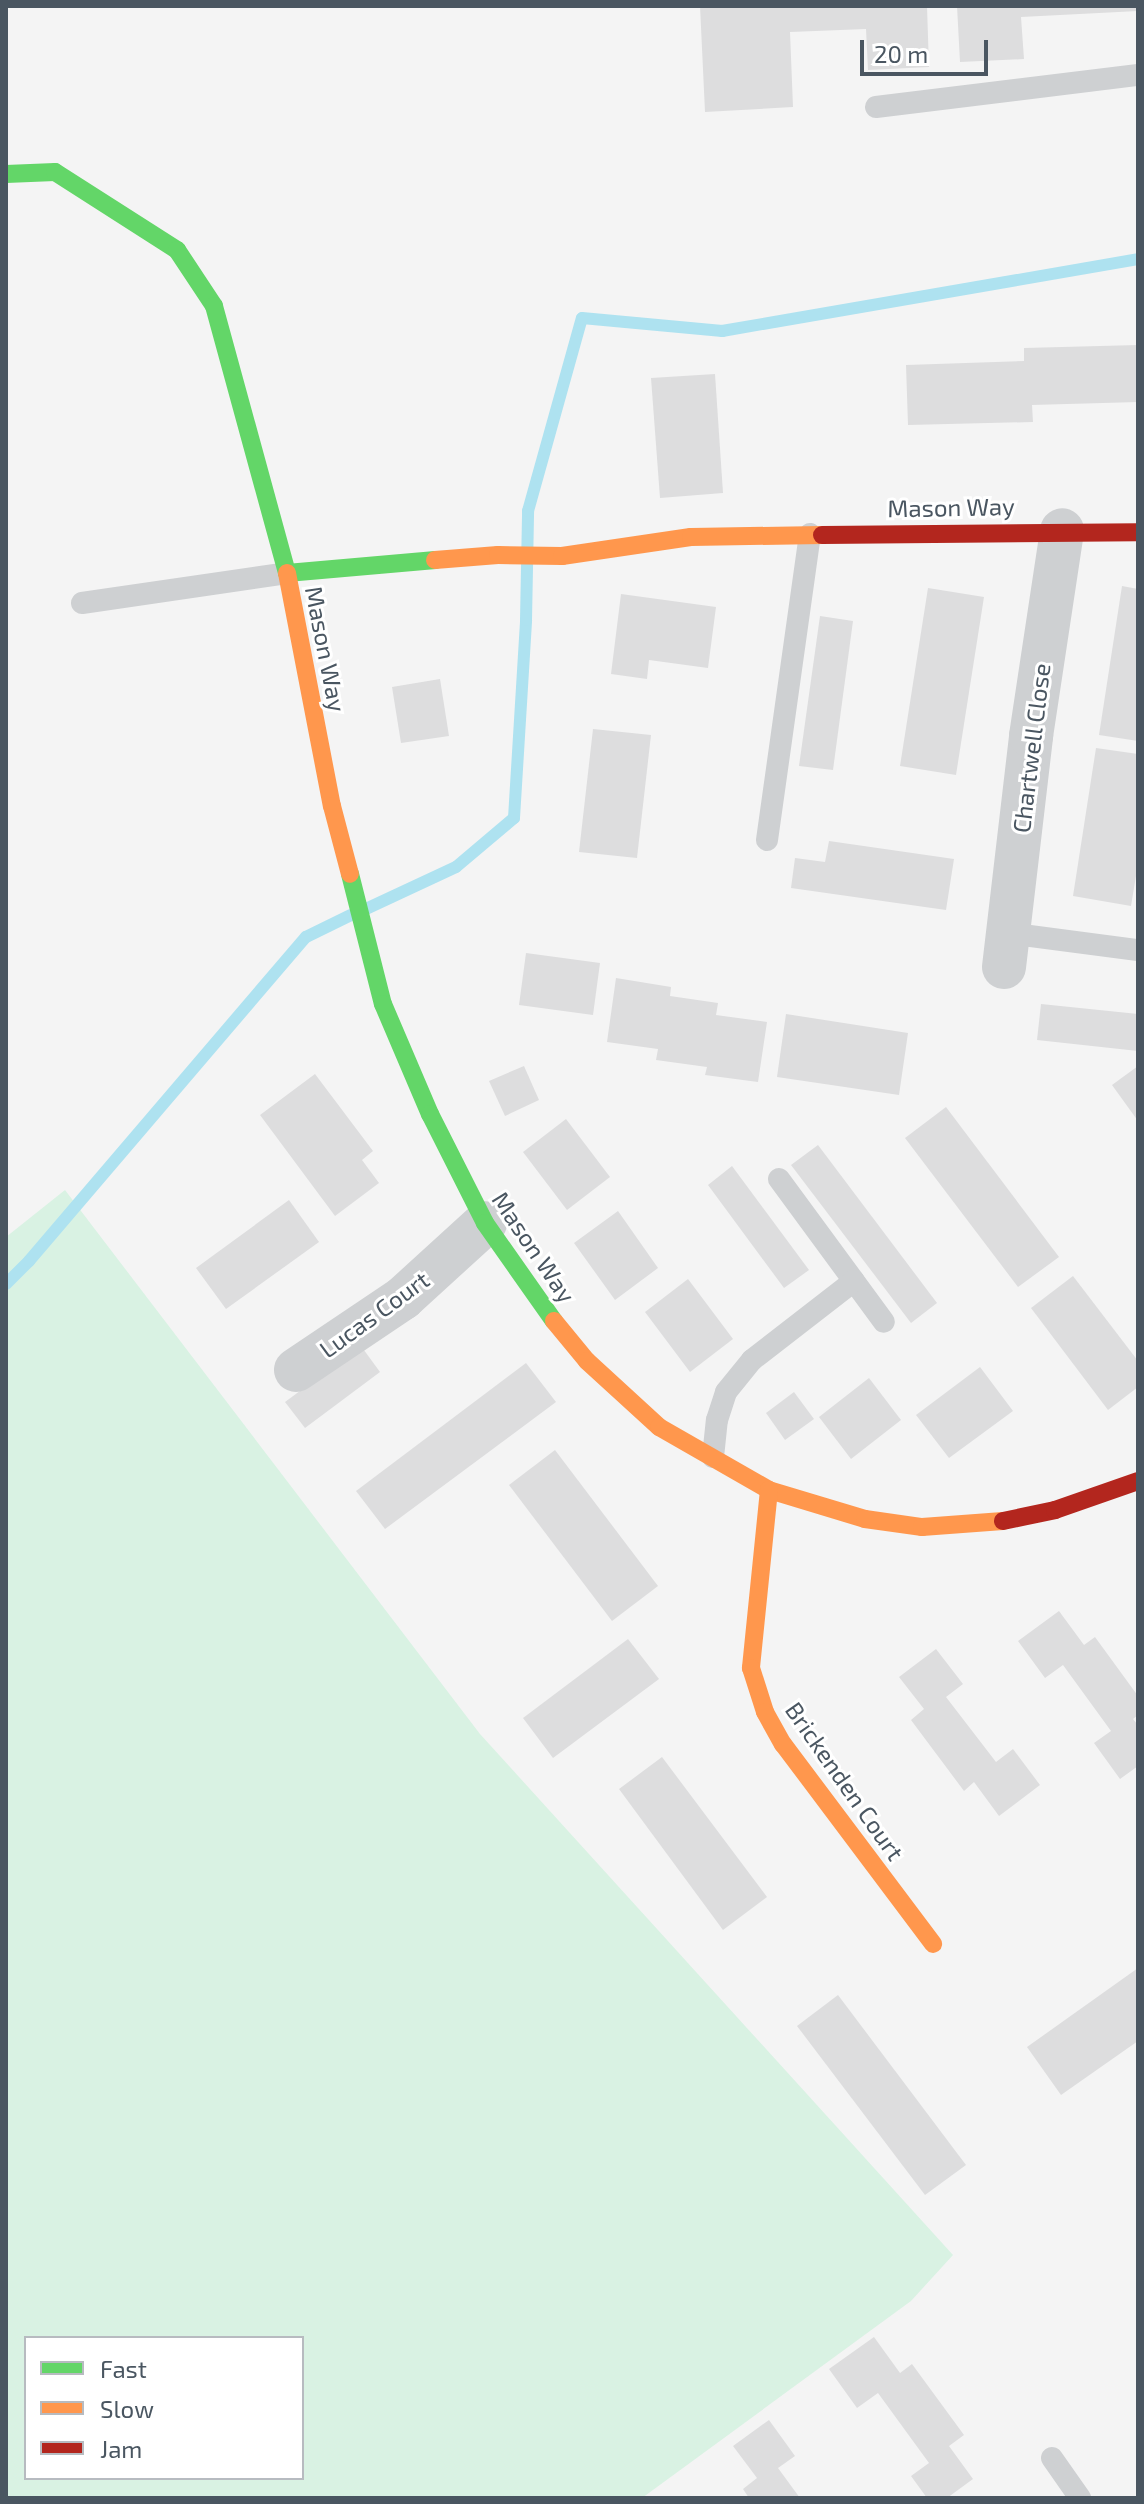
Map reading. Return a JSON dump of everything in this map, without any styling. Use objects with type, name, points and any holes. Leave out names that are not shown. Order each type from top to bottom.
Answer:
[{"type":"street","name":"Mason Way","points":[[6,174],[55,172],[177,250],[214,306],[287,573],[332,806],[371,946],[383,1004],[430,1114],[485,1223],[541,1305],[587,1361],[659,1427],[769,1490],[865,1519],[922,1527],[987,1524],[1133,1494]]},
{"type":"street","name":"Mason Way","points":[[287,573],[498,555],[562,556],[691,537],[1062,530],[1138,532]]},
{"type":"street","name":"Chartwell Close","points":[[1006,950],[1031,736],[1062,530]]},
{"type":"street","name":"Lucas Court","points":[[296,1370],[403,1298],[485,1223]]},
{"type":"street","name":"Brickenden Court","points":[[769,1490],[751,1668],[765,1712],[783,1744],[933,1944]]},
{"type":"lane","points":[[876,107],[1138,75]]},
{"type":"lane","points":[[767,840],[810,534]]},
{"type":"lane","points":[[82,603],[287,573]]},
{"type":"lane","points":[[1006,950],[1138,950]]},
{"type":"lane","points":[[779,1179],[884,1322]]},
{"type":"lane","points":[[713,1457],[717,1420],[726,1392],[752,1360],[854,1281]]},
{"type":"lane","points":[[1052,2458],[1080,2498]]},
{"type":"green space","points":[[65,1190],[480,1734],[953,2255],[911,2301],[642,2498],[6,2498],[6,1237]]},
{"type":"building","points":[[700,6],[927,6],[929,67],[868,70],[866,29],[790,32],[793,107],[705,112]]},
{"type":"building","points":[[957,6],[1138,6],[1138,11],[1021,17],[1024,59],[960,62]]},
{"type":"building","points":[[1138,345],[1138,402],[1032,405],[1033,422],[908,425],[906,365],[1024,361],[1024,348]]},
{"type":"building","points":[[715,374],[723,493],[660,498],[651,378]]},
{"type":"building","points":[[1122,586],[1138,589],[1138,741],[1099,735]]},
{"type":"building","points":[[928,588],[984,597],[956,775],[900,766]]},
{"type":"building","points":[[621,594],[716,607],[708,668],[649,660],[647,679],[611,674]]},
{"type":"building","points":[[820,616],[853,621],[833,770],[799,766]]},
{"type":"building","points":[[440,679],[449,736],[401,743],[392,687]]},
{"type":"building","points":[[593,729],[651,735],[637,858],[579,852]]},
{"type":"building","points":[[1096,748],[1138,754],[1138,864],[1131,906],[1073,896]]},
{"type":"building","points":[[829,841],[954,859],[946,910],[791,888],[795,858],[825,862]]},
{"type":"building","points":[[526,953],[600,963],[593,1015],[519,1005]]},
{"type":"building","points":[[616,978],[671,987],[670,996],[718,1003],[716,1015],[767,1022],[758,1082],[705,1075],[707,1067],[656,1060],[658,1049],[607,1042]]},
{"type":"building","points":[[1041,1004],[1138,1014],[1138,1051],[1037,1040]]},
{"type":"building","points":[[786,1014],[908,1033],[899,1095],[777,1077]]},
{"type":"building","points":[[524,1066],[539,1100],[505,1116],[489,1081]]},
{"type":"building","points":[[1138,1066],[1138,1121],[1112,1085]]},
{"type":"building","points":[[315,1074],[373,1151],[362,1160],[379,1183],[335,1216],[260,1115]]},
{"type":"building","points":[[946,1107],[1059,1257],[1018,1287],[905,1138]]},
{"type":"building","points":[[566,1119],[610,1177],[567,1210],[523,1152]]},
{"type":"building","points":[[818,1145],[937,1303],[911,1323],[791,1165]]},
{"type":"building","points":[[732,1166],[809,1270],[784,1288],[708,1185]]},
{"type":"building","points":[[289,1200],[319,1242],[226,1309],[196,1268]]},
{"type":"building","points":[[618,1211],[658,1268],[615,1300],[574,1243]]},
{"type":"building","points":[[1073,1276],[1138,1361],[1138,1387],[1108,1410],[1031,1308]]},
{"type":"building","points":[[688,1279],[733,1339],[690,1372],[645,1312]]},
{"type":"building","points":[[361,1346],[380,1372],[305,1428],[285,1402]]},
{"type":"building","points":[[526,1363],[556,1402],[385,1529],[356,1491]]},
{"type":"building","points":[[980,1367],[1013,1411],[949,1458],[916,1415]]},
{"type":"building","points":[[869,1378],[901,1420],[851,1459],[819,1417]]},
{"type":"building","points":[[794,1392],[814,1419],[785,1440],[766,1413]]},
{"type":"building","points":[[555,1450],[658,1586],[612,1621],[509,1485]]},
{"type":"building","points":[[1059,1611],[1084,1645],[1095,1637],[1138,1696],[1138,1715],[1133,1719],[1138,1725],[1138,1766],[1120,1779],[1094,1743],[1111,1731],[1063,1665],[1045,1678],[1018,1641]]},
{"type":"building","points":[[628,1639],[659,1679],[553,1758],[523,1718]]},
{"type":"building","points":[[936,1649],[963,1684],[946,1697],[996,1762],[1013,1749],[1040,1785],[999,1816],[974,1782],[964,1791],[911,1720],[924,1709],[899,1677]]},
{"type":"building","points":[[662,1757],[767,1897],[723,1930],[619,1789]]},
{"type":"building","points":[[1138,1968],[1138,2041],[1061,2095],[1027,2047]]},
{"type":"building","points":[[838,1995],[966,2165],[925,2195],[797,2026]]},
{"type":"building","points":[[874,2337],[900,2373],[912,2364],[964,2435],[949,2446],[973,2479],[947,2498],[927,2498],[911,2476],[929,2463],[878,2393],[857,2408],[829,2369]]},
{"type":"building","points":[[769,2420],[795,2456],[778,2468],[800,2498],[749,2498],[743,2489],[757,2478],[733,2446]]},
{"type":"waterway","points":[[368,908],[456,867],[514,818],[526,620],[528,511],[582,318],[722,331],[1138,259]]},
{"type":"waterway","points":[[6,1284],[306,937],[351,915]]},
{"type":"traffic: fast","points":[[6,174],[55,172],[177,250],[214,306],[287,573],[435,560]]},
{"type":"traffic: fast","points":[[350,874],[383,1004],[430,1114],[485,1223],[554,1321]]},
{"type":"traffic: slow","points":[[435,560],[498,555],[562,556],[691,537],[822,535]]},
{"type":"traffic: slow","points":[[287,573],[332,806],[350,874]]},
{"type":"traffic: slow","points":[[554,1321],[587,1361],[659,1427],[769,1490],[865,1519],[922,1527],[1003,1521]]},
{"type":"traffic: slow","points":[[769,1490],[751,1668],[765,1712],[783,1744],[933,1944]]},
{"type":"traffic: jam","points":[[822,535],[1138,532]]},
{"type":"traffic: jam","points":[[1003,1521],[1055,1510],[1138,1481]]}]
